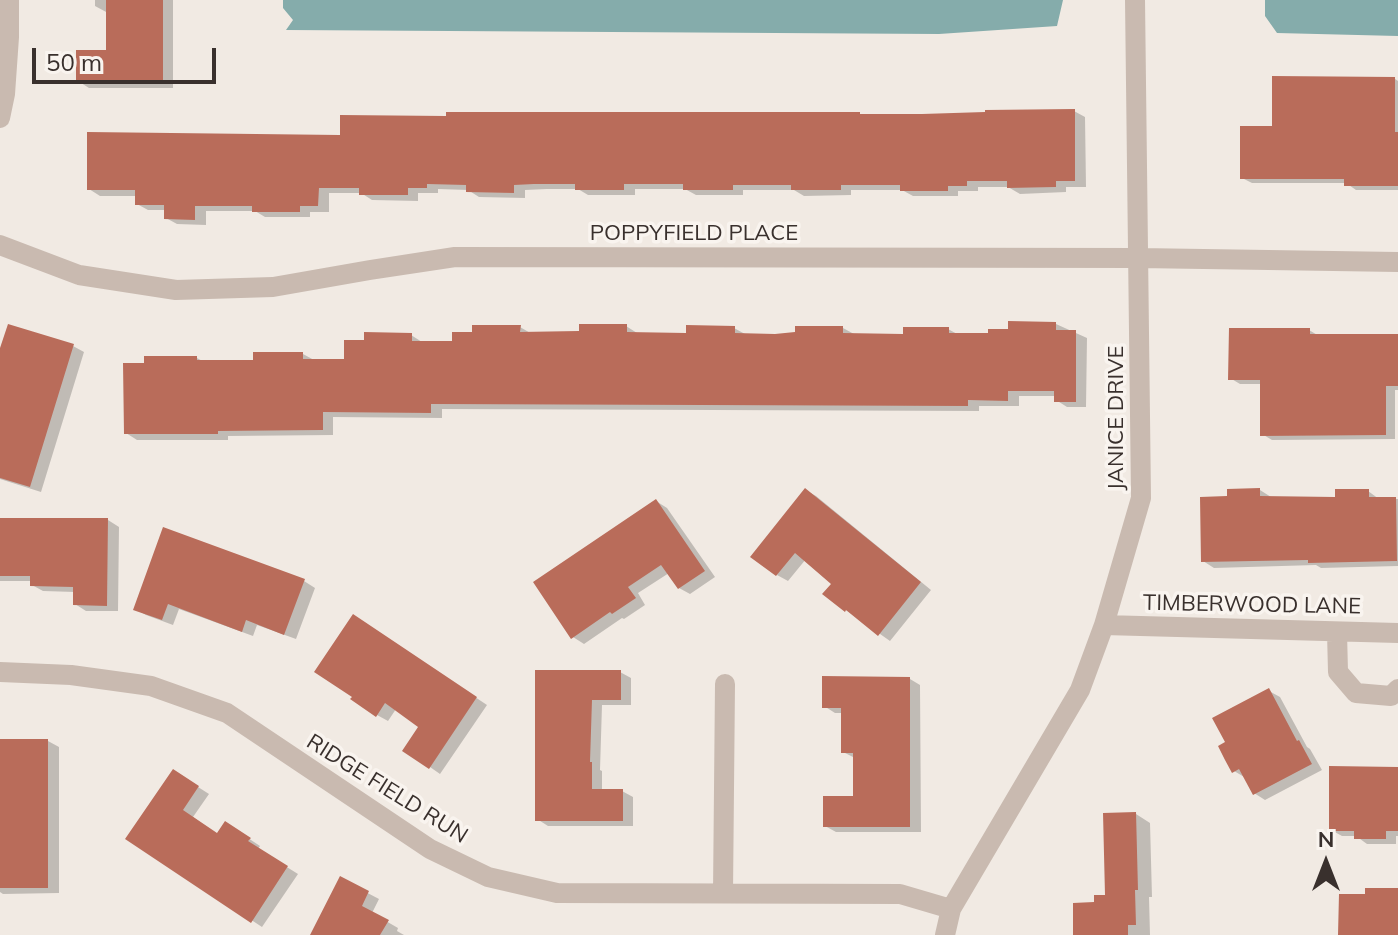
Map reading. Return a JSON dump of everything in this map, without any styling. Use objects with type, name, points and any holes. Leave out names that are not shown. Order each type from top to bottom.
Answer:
[{"type":"street","points":[[0,118],[9,45],[9,0]]},
{"type":"street","name":"JANICE DRIVE","points":[[945,935],[951,909],[1080,690],[1104,625],[1141,498],[1135,0]]},
{"type":"street","name":"POPPYFIELD PLACE","points":[[0,245],[79,275],[176,290],[273,287],[455,257],[1139,258],[1398,262]]},
{"type":"street","name":"TIMBERWOOD LANE","points":[[1104,625],[1398,633]]},
{"type":"street","points":[[1337,632],[1338,672],[1356,693],[1391,696],[1398,689]]},
{"type":"street","name":"RIDGE FIELD RUN","points":[[0,672],[71,675],[151,686],[227,713],[430,849],[488,877],[557,893],[900,894],[951,909]]},
{"type":"street","points":[[723,893],[725,684]]},
{"type":"water","points":[[283,0],[1063,0],[1057,26],[939,34],[286,30],[293,20],[283,8]]},
{"type":"water","points":[[1265,0],[1398,0],[1398,36],[1277,33],[1265,16]]},
{"type":"building","points":[[106,0],[163,0],[163,82],[76,82],[76,50],[106,50]]},
{"type":"building","points":[[1272,76],[1395,77],[1398,186],[1344,186],[1344,179],[1240,179],[1240,126],[1272,126]]},
{"type":"building","points":[[1075,109],[1075,181],[1056,181],[1056,187],[1007,188],[1007,181],[967,181],[967,186],[948,186],[948,191],[900,191],[900,185],[841,185],[841,190],[791,190],[791,185],[733,185],[733,190],[683,190],[683,184],[624,184],[624,190],[575,190],[575,184],[534,184],[514,185],[514,193],[466,192],[466,185],[427,184],[427,188],[408,188],[408,195],[359,195],[359,188],[319,188],[318,206],[300,206],[300,212],[252,212],[252,206],[195,206],[195,220],[164,219],[164,205],[135,205],[135,190],[87,190],[87,132],[340,135],[340,115],[446,116],[446,112],[922,114]]},
{"type":"building","points":[[1008,321],[1056,322],[1056,330],[1076,330],[1076,402],[1054,402],[1054,391],[1008,391],[1008,401],[968,400],[968,406],[431,404],[431,413],[323,412],[323,430],[124,434],[123,363],[144,363],[144,356],[253,360],[253,352],[303,352],[303,359],[344,359],[344,340],[364,340],[364,332],[412,333],[412,341],[452,341],[452,332],[472,332],[472,325],[521,325],[520,332],[579,331],[579,324],[627,324],[627,332],[686,333],[686,325],[735,326],[735,333],[775,334],[795,332],[795,326],[843,326],[843,333],[903,334],[903,327],[949,327],[949,333],[988,333],[988,329],[1008,329]]},
{"type":"building","points":[[8,324],[74,344],[30,487],[0,478],[0,348]]},
{"type":"building","points":[[1229,328],[1310,328],[1310,334],[1398,334],[1398,386],[1386,386],[1386,435],[1260,436],[1260,380],[1228,380]]},
{"type":"building","points":[[805,488],[921,582],[878,636],[822,594],[831,584],[795,553],[776,576],[750,557]]},
{"type":"building","points":[[1260,488],[1260,496],[1335,497],[1335,489],[1369,489],[1369,497],[1396,497],[1397,561],[1201,562],[1200,497],[1227,496],[1227,489]]},
{"type":"building","points":[[656,499],[705,571],[678,589],[661,565],[628,587],[636,598],[571,639],[533,582]]},
{"type":"building","points":[[0,518],[108,518],[107,606],[73,605],[73,587],[30,586],[30,576],[0,576]]},
{"type":"building","points":[[163,527],[305,579],[284,635],[246,620],[242,632],[168,604],[162,620],[133,610]]},
{"type":"building","points":[[353,614],[477,697],[429,769],[402,751],[418,727],[385,703],[376,717],[314,672]]},
{"type":"building","points":[[535,670],[621,670],[621,700],[592,700],[590,762],[592,789],[623,789],[623,821],[535,821]]},
{"type":"building","points":[[822,676],[910,677],[910,827],[823,827],[823,796],[853,796],[853,753],[841,753],[841,708],[822,708]]},
{"type":"building","points":[[1269,688],[1312,764],[1253,795],[1239,769],[1232,773],[1225,760],[1218,746],[1225,742],[1212,718]]},
{"type":"building","points":[[0,739],[48,739],[48,888],[0,888]]},
{"type":"building","points":[[1329,766],[1398,767],[1398,831],[1386,831],[1386,839],[1354,839],[1354,831],[1329,831]]},
{"type":"building","points":[[173,769],[199,786],[183,810],[217,833],[225,821],[251,838],[248,841],[288,866],[251,923],[125,839]]},
{"type":"building","points":[[1136,812],[1136,925],[1128,925],[1128,935],[1073,935],[1073,903],[1094,902],[1094,895],[1105,895],[1103,813]]},
{"type":"building","points":[[340,876],[369,891],[362,906],[389,920],[380,935],[310,935]]},
{"type":"building","points":[[1365,888],[1398,888],[1398,935],[1338,935],[1339,894],[1365,894]]}]
